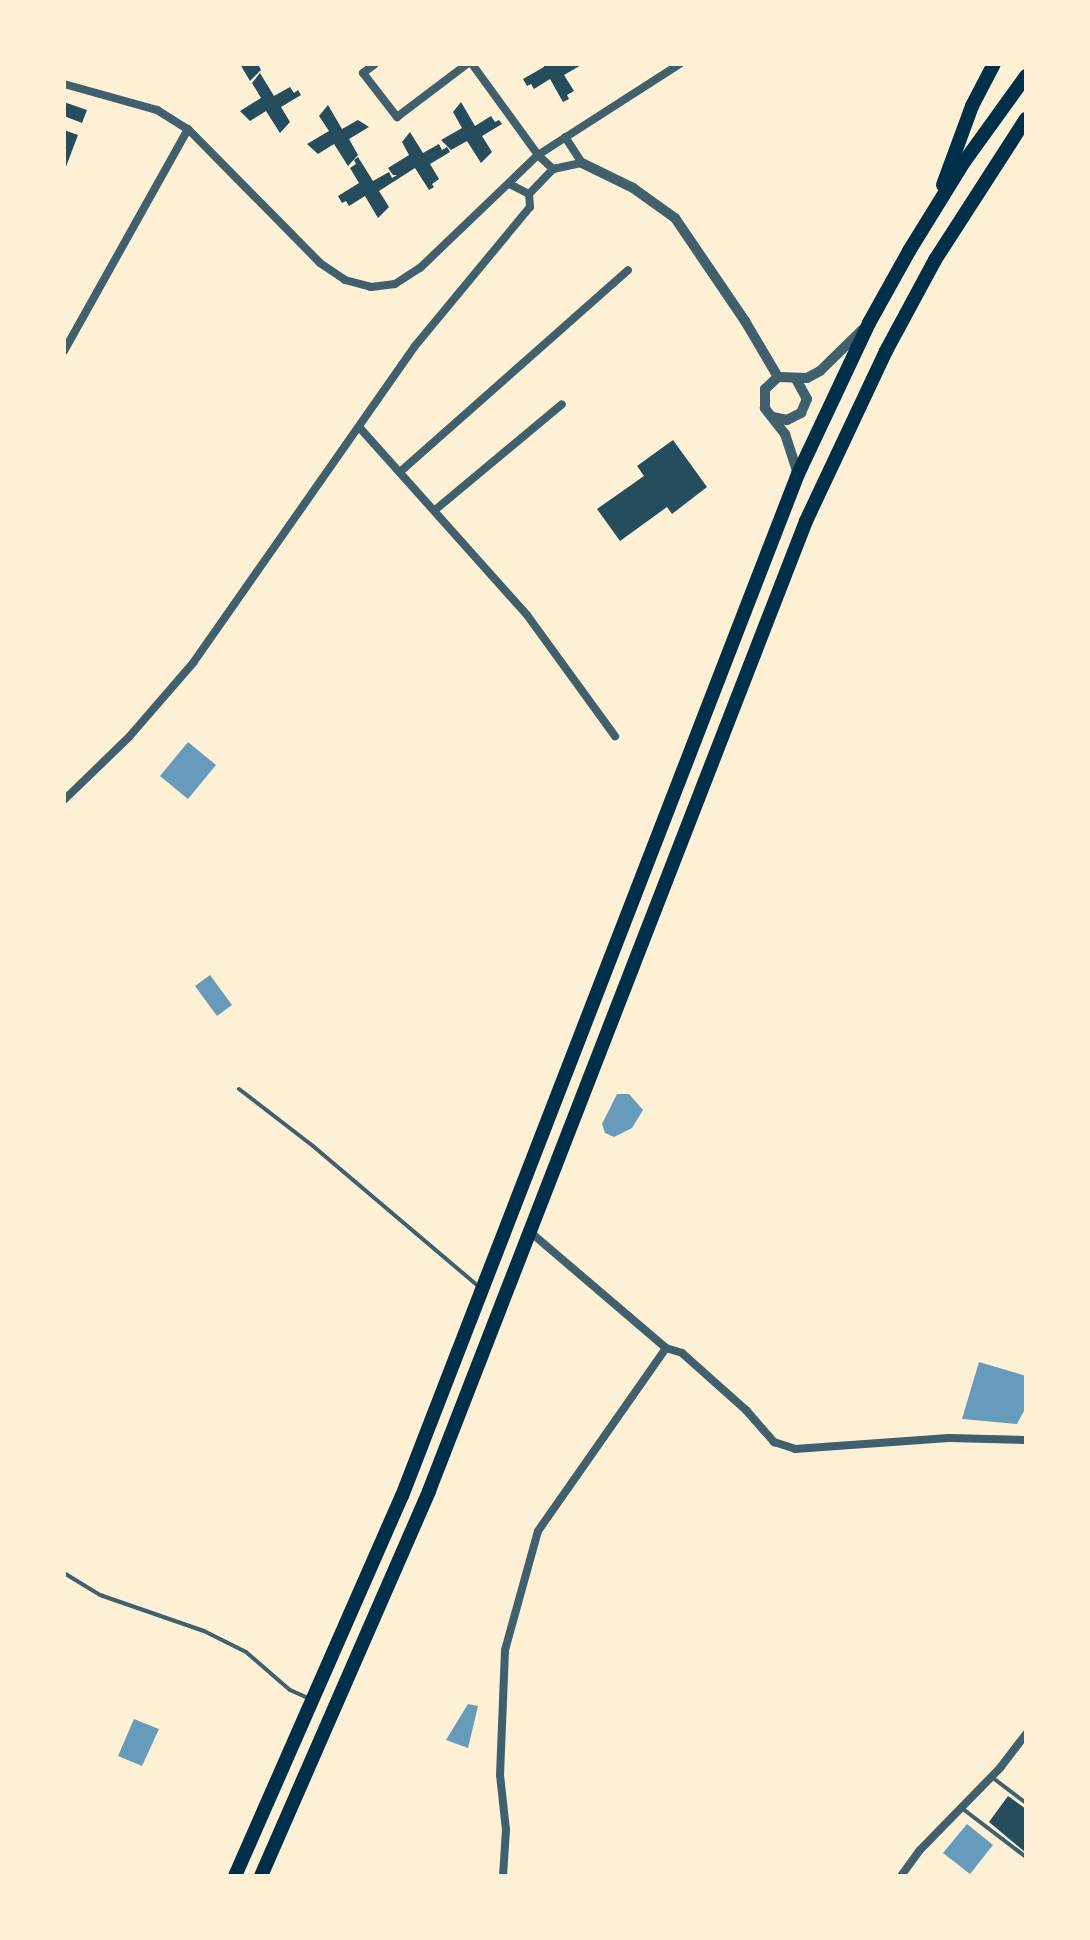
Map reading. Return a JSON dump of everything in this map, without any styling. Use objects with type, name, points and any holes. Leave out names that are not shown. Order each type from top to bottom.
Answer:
[{"type":"main road","points":[[936,204],[972,106],[994,64]]},
{"type":"main road","points":[[235,1876],[402,1496],[798,474],[869,323],[936,204],[1026,76]]},
{"type":"main road","points":[[261,1876],[429,1491],[806,521],[886,351],[976,192],[1026,119]]},
{"type":"main road","points":[[976,192],[1026,134]]},
{"type":"street","points":[[375,64],[363,73],[397,117],[470,64],[538,155],[553,169]]},
{"type":"street","points":[[64,84],[157,110],[188,129],[320,263],[345,280],[371,287],[395,284],[420,268],[538,155],[680,64]]},
{"type":"street","points":[[64,351],[188,129]]},
{"type":"street","points":[[565,137],[582,163],[633,188],[675,218],[745,321],[778,377]]},
{"type":"street","points":[[64,800],[129,737],[193,663],[415,346],[530,207],[529,194],[553,169],[582,163]]},
{"type":"street","points":[[509,184],[529,194]]},
{"type":"street","points":[[401,471],[628,270]]},
{"type":"street","points":[[798,474],[793,451],[763,398],[765,389],[778,377],[796,379],[820,371],[869,323]]},
{"type":"street","points":[[773,417],[779,420],[795,418],[805,407],[806,391],[796,379]]},
{"type":"street","points":[[435,510],[562,404]]},
{"type":"street","points":[[359,427],[527,615],[615,736]]},
{"type":"street","points":[[529,1230],[666,1348],[682,1353],[746,1410],[774,1442],[795,1449],[949,1438],[1026,1440]]},
{"type":"street","points":[[503,1876],[506,1830],[500,1775],[505,1650],[538,1531],[666,1348]]},
{"type":"street","points":[[901,1876],[920,1850],[991,1776],[1026,1734]]},
{"type":"lane","points":[[239,1089],[483,1290]]},
{"type":"lane","points":[[64,1573],[100,1595],[204,1631],[246,1652],[290,1690],[314,1700]]},
{"type":"lane","points":[[991,1776],[1026,1803]]},
{"type":"lane","points":[[959,1810],[1026,1857]]},
{"type":"water","points":[[188,742],[216,765],[188,799],[160,776]]},
{"type":"water","points":[[210,975],[232,1005],[217,1016],[195,986]]},
{"type":"water","points":[[617,1094],[629,1094],[643,1110],[632,1128],[614,1137],[605,1133],[602,1124]]},
{"type":"water","points":[[979,1362],[1026,1376],[1026,1407],[1017,1424],[962,1419]]},
{"type":"water","points":[[468,1704],[478,1706],[468,1748],[446,1740]]},
{"type":"water","points":[[134,1719],[159,1729],[142,1766],[118,1756]]},
{"type":"water","points":[[967,1824],[993,1845],[970,1874],[943,1853]]},
{"type":"building","points":[[240,64],[258,64],[261,70],[250,81]]},
{"type":"building","points":[[543,64],[583,64],[564,75],[574,91],[567,95],[569,99],[563,102],[550,79],[534,89],[531,84],[527,86],[523,79],[544,67]]},
{"type":"building","points":[[260,73],[274,96],[290,87],[294,93],[298,90],[301,95],[281,107],[290,122],[280,133],[266,111],[250,121],[240,111],[261,98],[252,83]]},
{"type":"building","points":[[64,102],[87,110],[82,123],[64,116]]},
{"type":"building","points":[[461,102],[475,126],[491,116],[495,122],[499,120],[502,124],[482,136],[492,152],[481,163],[467,141],[451,150],[441,140],[462,128],[453,112]]},
{"type":"building","points":[[328,105],[342,129],[358,120],[369,127],[349,139],[358,155],[348,166],[334,144],[318,154],[307,144],[329,131],[319,116]]},
{"type":"building","points":[[64,130],[78,135],[64,172]]},
{"type":"building","points":[[410,132],[423,153],[439,144],[442,150],[447,147],[450,152],[430,164],[439,179],[432,184],[434,187],[429,190],[415,168],[379,191],[389,207],[378,218],[365,196],[349,206],[346,201],[342,203],[338,196],[359,183],[350,168],[356,164],[354,160],[358,157],[373,181],[389,172],[392,178],[397,175],[393,175],[388,168],[409,155],[402,142]]},
{"type":"building","points":[[673,440],[707,487],[672,514],[667,507],[620,541],[597,509],[644,476],[637,466]]},
{"type":"building","points":[[1008,1796],[1026,1809],[1026,1853],[989,1822]]}]
